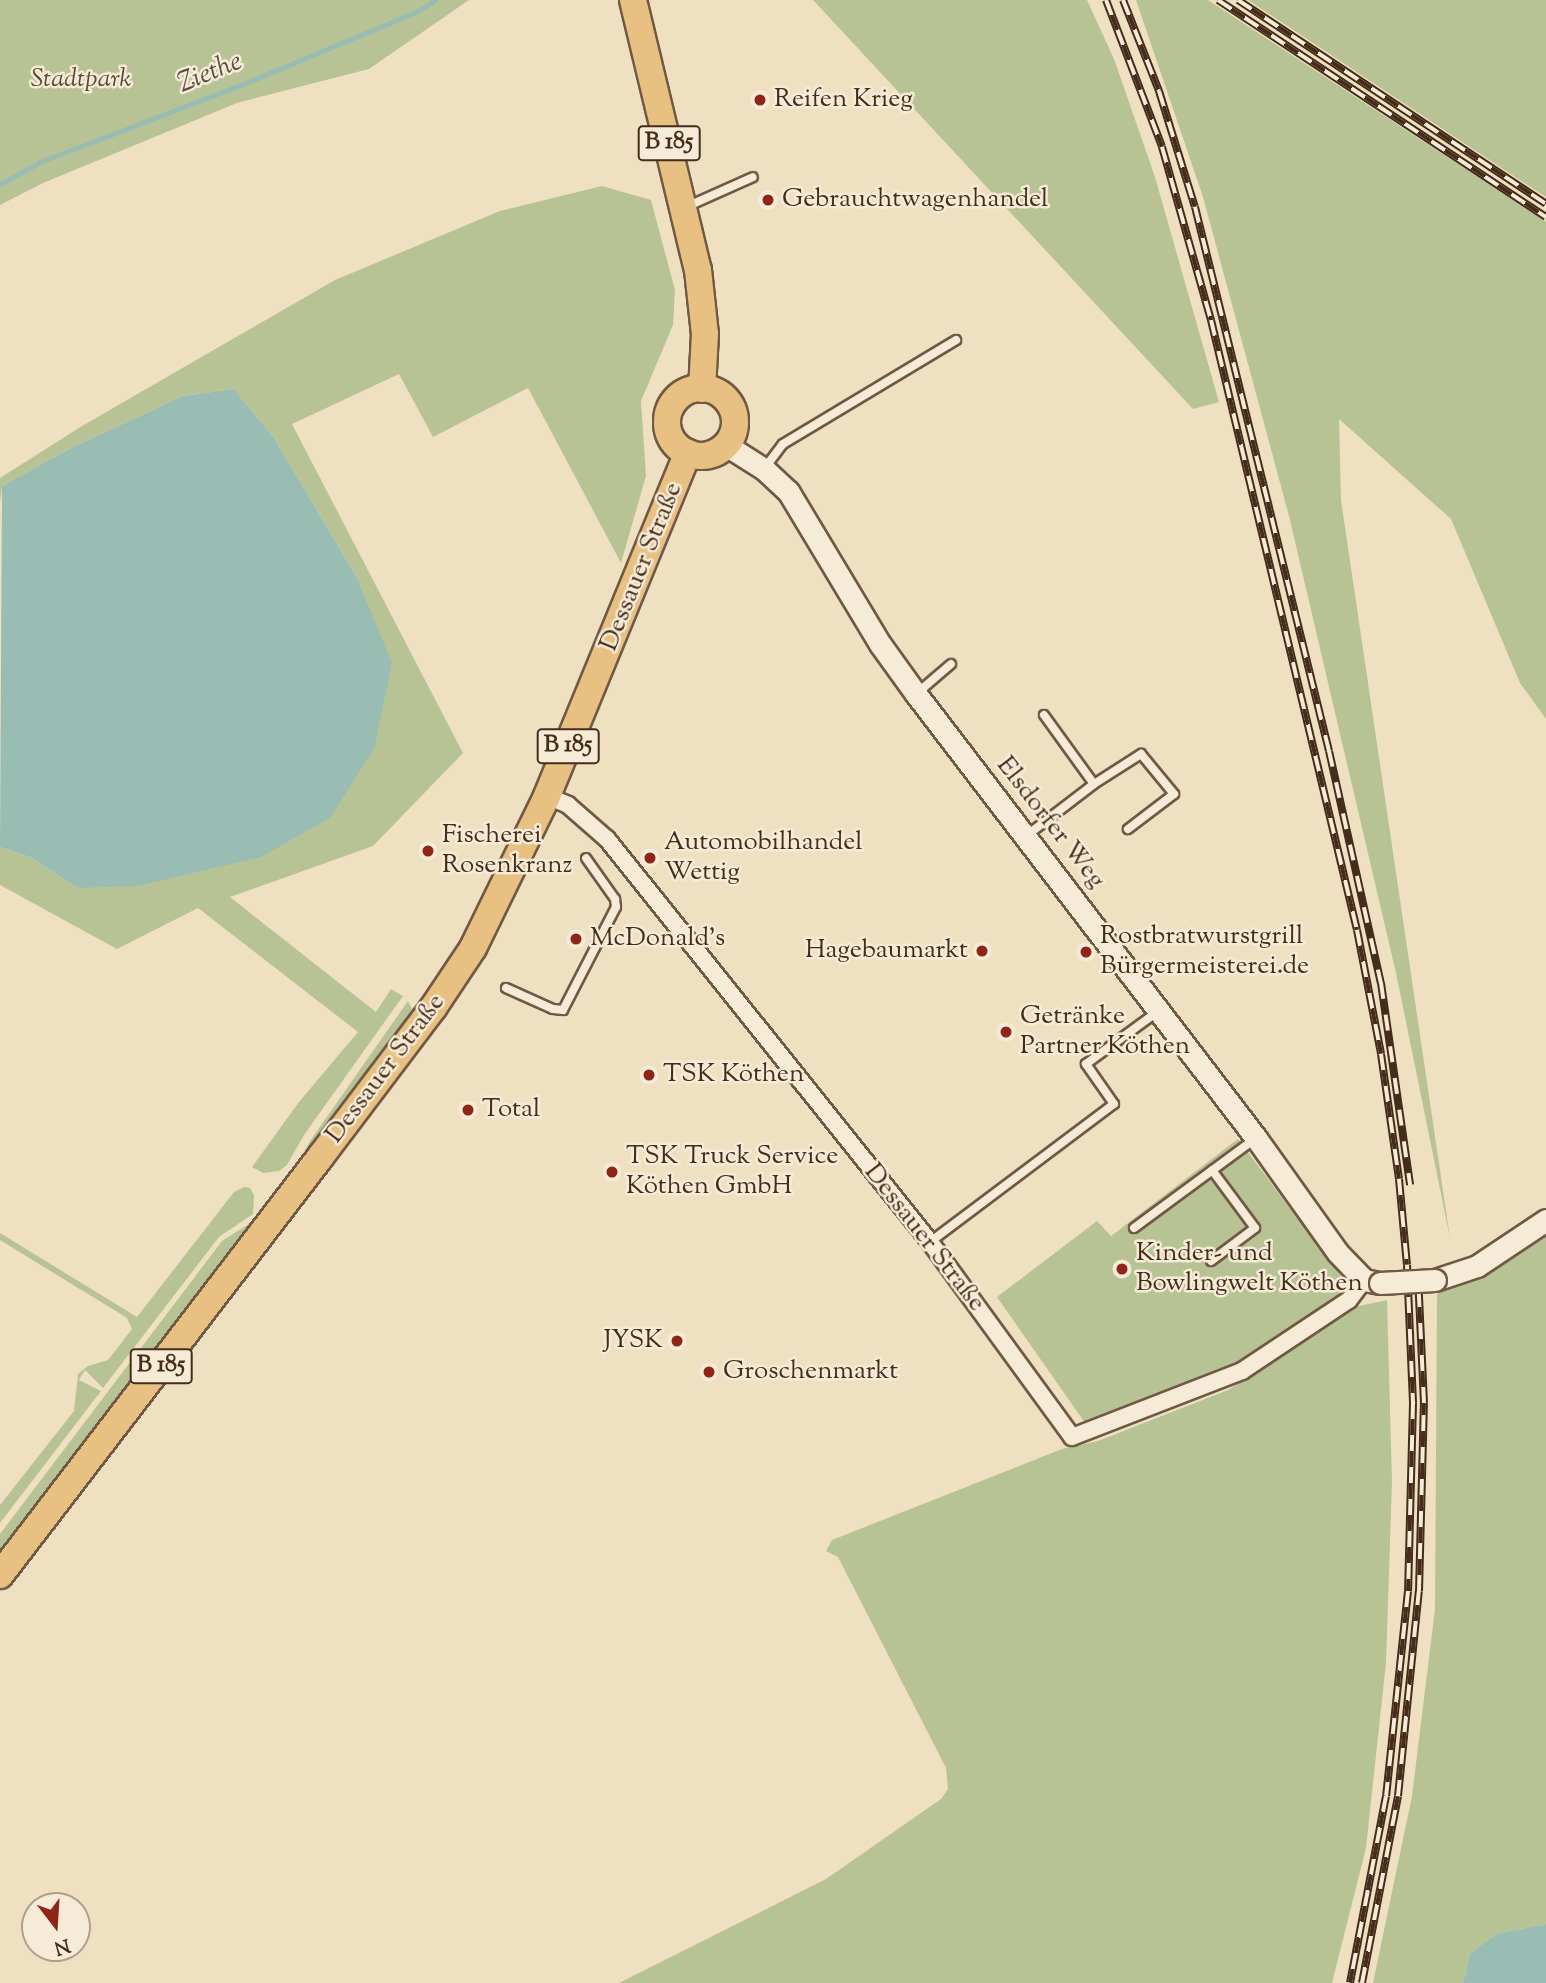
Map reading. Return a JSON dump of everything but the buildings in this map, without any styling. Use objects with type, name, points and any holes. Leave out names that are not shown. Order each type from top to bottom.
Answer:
[{"type":"main road","name":"B 185","points":[[633,0],[684,208],[703,303],[702,389]]},
{"type":"main road","points":[[702,389],[717,392],[732,409],[735,424],[726,445],[708,455],[688,453],[670,436],[669,411],[678,397],[702,389]]},
{"type":"main road","name":"Dessauer Straße","points":[[0,1575],[321,1156],[433,1007],[473,948],[547,796],[688,453]]},
{"type":"street","name":"Elsdorfer Weg","points":[[726,445],[764,469],[788,491],[880,643],[916,694],[1256,1138],[1327,1238],[1372,1282]]},
{"type":"street","name":"Dessauer Straße","points":[[547,796],[568,805],[607,839],[930,1242],[1072,1437],[1242,1371],[1372,1282]]},
{"type":"street","points":[[1372,1282],[1435,1280],[1477,1266],[1520,1240],[1546,1220]]},
{"type":"lane","points":[[684,208],[697,205],[753,177]]},
{"type":"lane","points":[[764,469],[783,444],[956,340]]},
{"type":"lane","points":[[916,694],[951,664]]},
{"type":"lane","points":[[1044,715],[1094,784]]},
{"type":"lane","points":[[1026,836],[1094,784],[1141,754],[1174,794],[1128,829]]},
{"type":"lane","points":[[506,988],[553,1009],[563,1010],[616,907],[615,899],[586,858]]},
{"type":"lane","points":[[930,1242],[1114,1104],[1086,1064],[1159,1010]]},
{"type":"lane","points":[[1134,1228],[1256,1138]]},
{"type":"lane","points":[[1211,1261],[1255,1228],[1212,1170]]},
{"type":"green space","name":"Stadtpark","points":[[0,0],[469,0],[369,69],[237,103],[43,183],[0,205]]},
{"type":"green space","points":[[813,0],[1087,0],[1114,59],[1155,177],[1219,402],[1193,409]]},
{"type":"green space","points":[[1136,0],[1208,0],[1546,222],[1546,719],[1520,683],[1451,519],[1339,419],[1341,500],[1450,1238],[1396,973],[1289,516],[1203,197]]},
{"type":"green space","points":[[1248,0],[1546,0],[1546,197],[1506,171]]},
{"type":"green space","points":[[602,186],[651,200],[675,290],[673,325],[641,401],[646,476],[621,563],[528,388],[433,437],[399,374],[292,424],[463,753],[373,846],[230,897],[376,1012],[391,989],[403,996],[304,1135],[287,1165],[279,1171],[263,1173],[252,1167],[299,1102],[358,1032],[198,908],[117,949],[0,885],[0,847],[32,858],[77,888],[356,576],[274,438],[234,389],[182,396],[67,450],[2,486],[0,503],[0,478],[82,426],[335,280],[500,211]]},
{"type":"green space","points":[[408,1001],[413,1011],[349,1105],[309,1156],[298,1163],[310,1141]]},
{"type":"green space","points":[[1238,1139],[1343,1279],[1338,1296],[1234,1365],[1085,1423],[997,1297],[1097,1221],[1111,1236]]},
{"type":"green space","points":[[244,1187],[250,1188],[254,1195],[253,1214],[219,1237],[103,1388],[85,1370],[79,1380],[101,1391],[0,1523],[0,1505],[74,1411],[78,1374],[88,1366],[108,1360],[132,1329],[127,1318],[0,1240],[0,1233],[137,1317],[234,1192]]},
{"type":"green space","points":[[252,1222],[250,1233],[0,1561],[0,1534],[222,1241]]},
{"type":"green space","points":[[1546,1235],[1546,1924],[1498,1933],[1470,1953],[1463,1983],[1373,1983],[1412,1796],[1435,1609],[1437,1294],[1475,1279]]},
{"type":"green space","points":[[1387,1300],[1392,1481],[1386,1663],[1366,1848],[1332,1983],[619,1983],[826,1879],[941,1799],[948,1789],[946,1768],[838,1557],[826,1551],[832,1540],[1062,1449],[1098,1441],[1228,1390],[1359,1306]]},
{"type":"water","points":[[234,389],[274,438],[356,576],[392,663],[374,749],[330,818],[261,857],[137,886],[77,888],[32,858],[0,847],[2,486],[67,450],[182,396]]},
{"type":"water","points":[[1546,1924],[1546,1983],[1463,1983],[1470,1953],[1498,1933]]},
{"type":"waterway","name":"Ziethe","points":[[0,184],[40,162],[241,85],[420,10],[435,0]]},
{"type":"railway","points":[[1106,0],[1162,147],[1211,320],[1357,930],[1381,1054],[1399,1179],[1407,1265],[1413,1403],[1408,1591],[1386,1796],[1350,1983]]},
{"type":"railway","points":[[1123,0],[1159,91],[1195,207],[1329,751],[1381,983],[1410,1185]]},
{"type":"railway","points":[[1218,0],[1546,217]]},
{"type":"railway","points":[[1238,0],[1546,204]]},
{"type":"railway","points":[[1362,1983],[1398,1796],[1419,1591],[1424,1403],[1418,1275]]},
{"type":"place","name":"Reifen Krieg","points":[[760,100]]},
{"type":"place","name":"Gebrauchtwagenhandel","points":[[768,200]]},
{"type":"place","name":"Fischerei Rosenkranz","points":[[428,851]]},
{"type":"place","name":"Automobilhandel Wettig","points":[[650,858]]},
{"type":"place","name":"McDonald's","points":[[576,939]]},
{"type":"place","name":"Hagebaumarkt","points":[[982,951]]},
{"type":"place","name":"Rostbratwurstgrill Bürgermeisterei.de","points":[[1086,952]]},
{"type":"place","name":"Getränke Partner Köthen","points":[[1006,1032]]},
{"type":"place","name":"TSK Köthen","points":[[649,1075]]},
{"type":"place","name":"Total","points":[[468,1110]]},
{"type":"place","name":"TSK Truck Service Köthen GmbH","points":[[612,1172]]},
{"type":"place","name":"Kinder- und Bowlingwelt Köthen","points":[[1122,1269]]},
{"type":"place","name":"JYSK","points":[[677,1341]]},
{"type":"place","name":"Groschenmarkt","points":[[709,1372]]}]
